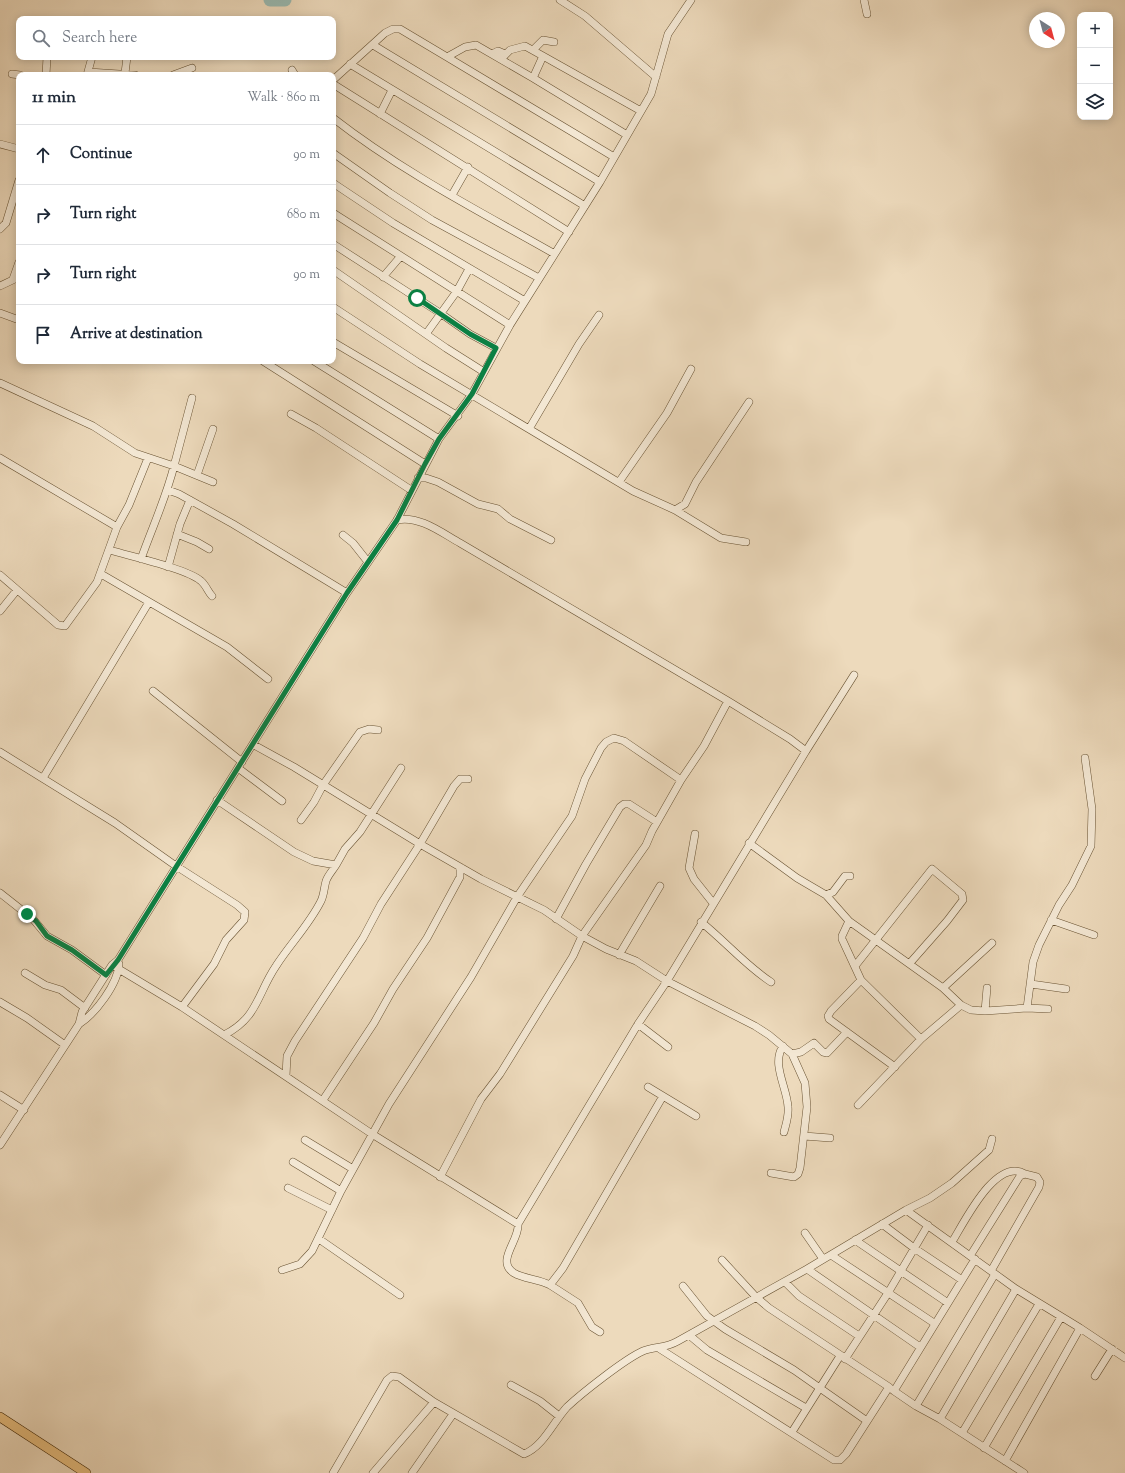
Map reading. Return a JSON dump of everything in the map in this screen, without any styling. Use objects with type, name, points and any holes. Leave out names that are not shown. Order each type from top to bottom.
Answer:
[{"type":"main road","points":[[2,1418],[86,1473]]},
{"type":"street","points":[[560,0],[585,16],[656,77]]},
{"type":"street","points":[[0,1145],[79,1024],[85,1008],[106,975],[116,964],[217,800],[254,745],[347,593],[397,520],[411,490],[439,439],[458,416],[472,394],[496,348],[600,182],[651,94],[668,34],[691,0]]},
{"type":"street","points":[[864,0],[867,14]]},
{"type":"street","points":[[336,77],[373,45],[385,32],[393,29],[400,29],[614,157]]},
{"type":"street","points":[[533,50],[543,40],[554,42]]},
{"type":"street","points":[[373,45],[600,182]]},
{"type":"street","points":[[447,57],[465,47],[476,45],[492,54],[503,56],[533,78],[627,135]]},
{"type":"street","points":[[503,56],[517,47],[525,46],[641,111]]},
{"type":"street","points":[[533,78],[543,56]]},
{"type":"street","points":[[46,72],[47,60]]},
{"type":"street","points":[[88,72],[91,60]]},
{"type":"street","points":[[125,72],[127,60]]},
{"type":"street","points":[[350,64],[585,206]]},
{"type":"street","points":[[181,72],[192,68]]},
{"type":"street","points":[[12,74],[16,74]]},
{"type":"street","points":[[336,86],[468,167],[569,232]]},
{"type":"street","points":[[380,114],[392,90]]},
{"type":"street","points":[[336,120],[362,140],[452,195],[554,254]]},
{"type":"street","points":[[0,146],[16,148]]},
{"type":"street","points":[[336,155],[432,220],[539,278]]},
{"type":"street","points":[[452,195],[468,167]]},
{"type":"street","points":[[336,185],[469,269],[525,301]]},
{"type":"street","points":[[0,230],[6,223],[16,190]]},
{"type":"street","points":[[336,214],[510,325]]},
{"type":"street","points":[[336,246],[470,334],[496,348]]},
{"type":"street","points":[[383,277],[400,256]]},
{"type":"street","points":[[426,334],[457,291],[469,269]]},
{"type":"street","points":[[336,272],[462,359],[484,372]]},
{"type":"street","points":[[0,286],[16,278]]},
{"type":"street","points":[[336,309],[420,364],[619,482],[675,510],[721,538],[746,542]]},
{"type":"street","points":[[0,313],[16,319]]},
{"type":"street","points":[[529,428],[575,351],[599,315]]},
{"type":"street","points":[[336,344],[458,416]]},
{"type":"street","points":[[268,364],[425,464]]},
{"type":"street","points":[[319,364],[439,439]]},
{"type":"street","points":[[619,482],[667,413],[691,370]]},
{"type":"street","points":[[0,383],[93,426],[135,453],[174,466],[213,482]]},
{"type":"street","points":[[141,559],[159,508],[168,490],[192,398]]},
{"type":"street","points":[[675,510],[686,504],[696,482],[749,402]]},
{"type":"street","points":[[291,414],[316,428],[411,490]]},
{"type":"street","points":[[197,475],[213,429]]},
{"type":"street","points":[[0,458],[117,527]]},
{"type":"street","points":[[0,575],[58,625],[63,627],[68,624],[101,574],[117,527],[129,505],[148,458]]},
{"type":"street","points":[[418,478],[426,478],[438,482],[478,504],[498,510],[510,519],[551,540]]},
{"type":"street","points":[[168,490],[190,500],[282,552],[347,593]]},
{"type":"street","points":[[168,567],[177,534],[190,500]]},
{"type":"street","points":[[401,511],[407,518],[430,527],[460,544],[728,701],[790,739],[806,751]]},
{"type":"street","points":[[397,520],[407,518]]},
{"type":"street","points":[[177,534],[197,542],[209,549]]},
{"type":"street","points":[[343,535],[353,543],[368,562]]},
{"type":"street","points":[[110,550],[168,567],[198,578],[206,586],[212,596]]},
{"type":"street","points":[[101,574],[227,647],[268,678]]},
{"type":"street","points":[[0,611],[17,590]]},
{"type":"street","points":[[43,778],[149,602]]},
{"type":"street","points":[[600,1332],[592,1327],[578,1303],[550,1285],[537,1279],[516,1274],[507,1266],[506,1260],[517,1235],[518,1224],[638,1024],[667,981],[701,922],[854,675]]},
{"type":"street","points":[[153,691],[282,801]]},
{"type":"street","points":[[440,1177],[481,1099],[500,1074],[573,956],[582,936],[626,870],[642,850],[681,780],[701,751],[728,701]]},
{"type":"street","points":[[301,820],[314,802],[323,785],[360,732],[365,729],[378,730]]},
{"type":"street","points":[[282,1270],[294,1267],[305,1260],[319,1239],[341,1191],[389,1104],[471,977],[513,905],[520,899],[572,816],[585,779],[606,742],[614,738],[624,741],[681,780]]},
{"type":"street","points":[[254,745],[472,874],[544,910],[582,936],[619,955],[636,961],[667,981],[755,1026],[783,1046],[792,1054],[803,1076],[807,1107],[798,1174],[791,1177],[771,1172]]},
{"type":"street","points":[[0,752],[115,823],[176,866],[237,905],[246,915],[244,920],[226,940],[212,967],[182,1007]]},
{"type":"street","points":[[1027,1008],[1035,956],[1059,904],[1072,885],[1091,846],[1092,809],[1085,758]]},
{"type":"street","points":[[224,1035],[240,1026],[249,1016],[273,971],[318,907],[324,895],[327,880],[336,865],[400,768]]},
{"type":"street","points":[[286,1076],[287,1056],[295,1042],[363,938],[381,904],[420,844],[454,786],[460,779],[468,779]]},
{"type":"street","points":[[217,800],[243,816],[294,852],[313,861],[336,865]]},
{"type":"street","points":[[556,919],[586,864],[620,807],[624,804],[629,804],[657,822]]},
{"type":"street","points":[[695,834],[689,868],[694,879],[713,903]]},
{"type":"street","points":[[749,844],[797,878],[826,895],[849,921],[910,963],[943,988],[961,1005],[971,1010],[985,1011],[1027,1008],[1048,1009]]},
{"type":"street","points":[[323,1100],[374,1023],[393,989],[427,938],[460,877],[460,867]]},
{"type":"street","points":[[855,966],[932,869],[962,894],[963,900],[947,922],[910,963]]},
{"type":"street","points":[[460,877],[472,874]]},
{"type":"street","points":[[826,895],[833,892],[845,876],[850,876]]},
{"type":"street","points":[[619,955],[660,886]]},
{"type":"street","points":[[0,893],[33,919],[47,936],[72,950],[106,975]]},
{"type":"street","points":[[1052,920],[1094,935]]},
{"type":"street","points":[[849,921],[842,939],[861,980],[921,1039]]},
{"type":"street","points":[[701,922],[753,969],[771,982]]},
{"type":"street","points":[[943,988],[992,943]]},
{"type":"street","points":[[116,964],[323,1100],[372,1134],[518,1224]]},
{"type":"street","points":[[79,1024],[89,1016],[104,998],[116,964]]},
{"type":"street","points":[[25,973],[45,985],[61,990],[85,1008]]},
{"type":"street","points":[[861,980],[828,1016],[830,1022],[847,1032],[895,1068]]},
{"type":"street","points":[[1031,984],[1066,989]]},
{"type":"street","points":[[985,1011],[987,988]]},
{"type":"street","points":[[0,1002],[27,1018],[65,1045]]},
{"type":"street","points":[[858,1105],[895,1068],[921,1039],[961,1005]]},
{"type":"street","points":[[638,1024],[668,1047]]},
{"type":"street","points":[[792,1054],[801,1052],[814,1043],[821,1051],[827,1053],[847,1032]]},
{"type":"street","points":[[783,1046],[778,1057],[788,1106],[788,1116],[784,1132]]},
{"type":"street","points":[[648,1087],[696,1116]]},
{"type":"street","points":[[0,1095],[24,1110]]},
{"type":"street","points":[[550,1285],[564,1268],[663,1096]]},
{"type":"street","points":[[804,1136],[830,1138]]},
{"type":"street","points":[[333,1473],[390,1377],[395,1375],[453,1414],[524,1454],[531,1450],[540,1441],[559,1416],[587,1390],[632,1357],[644,1351],[660,1349],[671,1345],[785,1282],[906,1210],[930,1198],[952,1183],[989,1150],[992,1139]]},
{"type":"street","points":[[305,1140],[353,1169]]},
{"type":"street","points":[[293,1162],[341,1191]]},
{"type":"street","points":[[916,1406],[1040,1187],[1040,1182],[1037,1176],[1025,1174],[1020,1170],[1008,1171],[988,1186],[952,1242]]},
{"type":"street","points":[[660,1349],[837,1461],[846,1454],[867,1421],[920,1347],[962,1280],[972,1257],[1020,1176],[1025,1174]]},
{"type":"street","points":[[288,1188],[332,1210]]},
{"type":"street","points":[[906,1210],[1016,1289],[1080,1328],[1125,1358]]},
{"type":"street","points":[[882,1224],[914,1248],[962,1280]]},
{"type":"street","points":[[792,1432],[820,1387],[859,1336],[928,1226]]},
{"type":"street","points":[[806,1233],[823,1259]]},
{"type":"street","points":[[319,1239],[400,1295]]},
{"type":"street","points":[[855,1240],[901,1269],[948,1303]]},
{"type":"street","points":[[831,1255],[934,1324]]},
{"type":"street","points":[[722,1260],[756,1297],[916,1406],[940,1419],[1024,1473]]},
{"type":"street","points":[[807,1269],[920,1347]]},
{"type":"street","points":[[785,1282],[799,1296],[859,1336]]},
{"type":"street","points":[[683,1286],[702,1310],[714,1322],[820,1387],[867,1421]]},
{"type":"street","points":[[940,1419],[1016,1289]]},
{"type":"street","points":[[962,1433],[1039,1304]]},
{"type":"street","points":[[984,1448],[1061,1317]]},
{"type":"street","points":[[1005,1461],[1080,1328]]},
{"type":"street","points":[[689,1335],[707,1350],[806,1408]]},
{"type":"street","points":[[1096,1376],[1112,1349]]},
{"type":"street","points":[[511,1385],[540,1400],[559,1416]]},
{"type":"street","points":[[373,1473],[434,1402]]},
{"type":"street","points":[[412,1473],[453,1414]]},
{"type":"waterway","points":[[270,0],[285,0]]},
{"type":"route","points":[[27,914],[36,921],[40,929],[47,936],[66,946],[106,975],[112,965],[118,960],[217,800],[254,745],[347,593],[397,520],[439,439],[458,416],[479,383],[496,348],[470,334],[417,298]]}]
